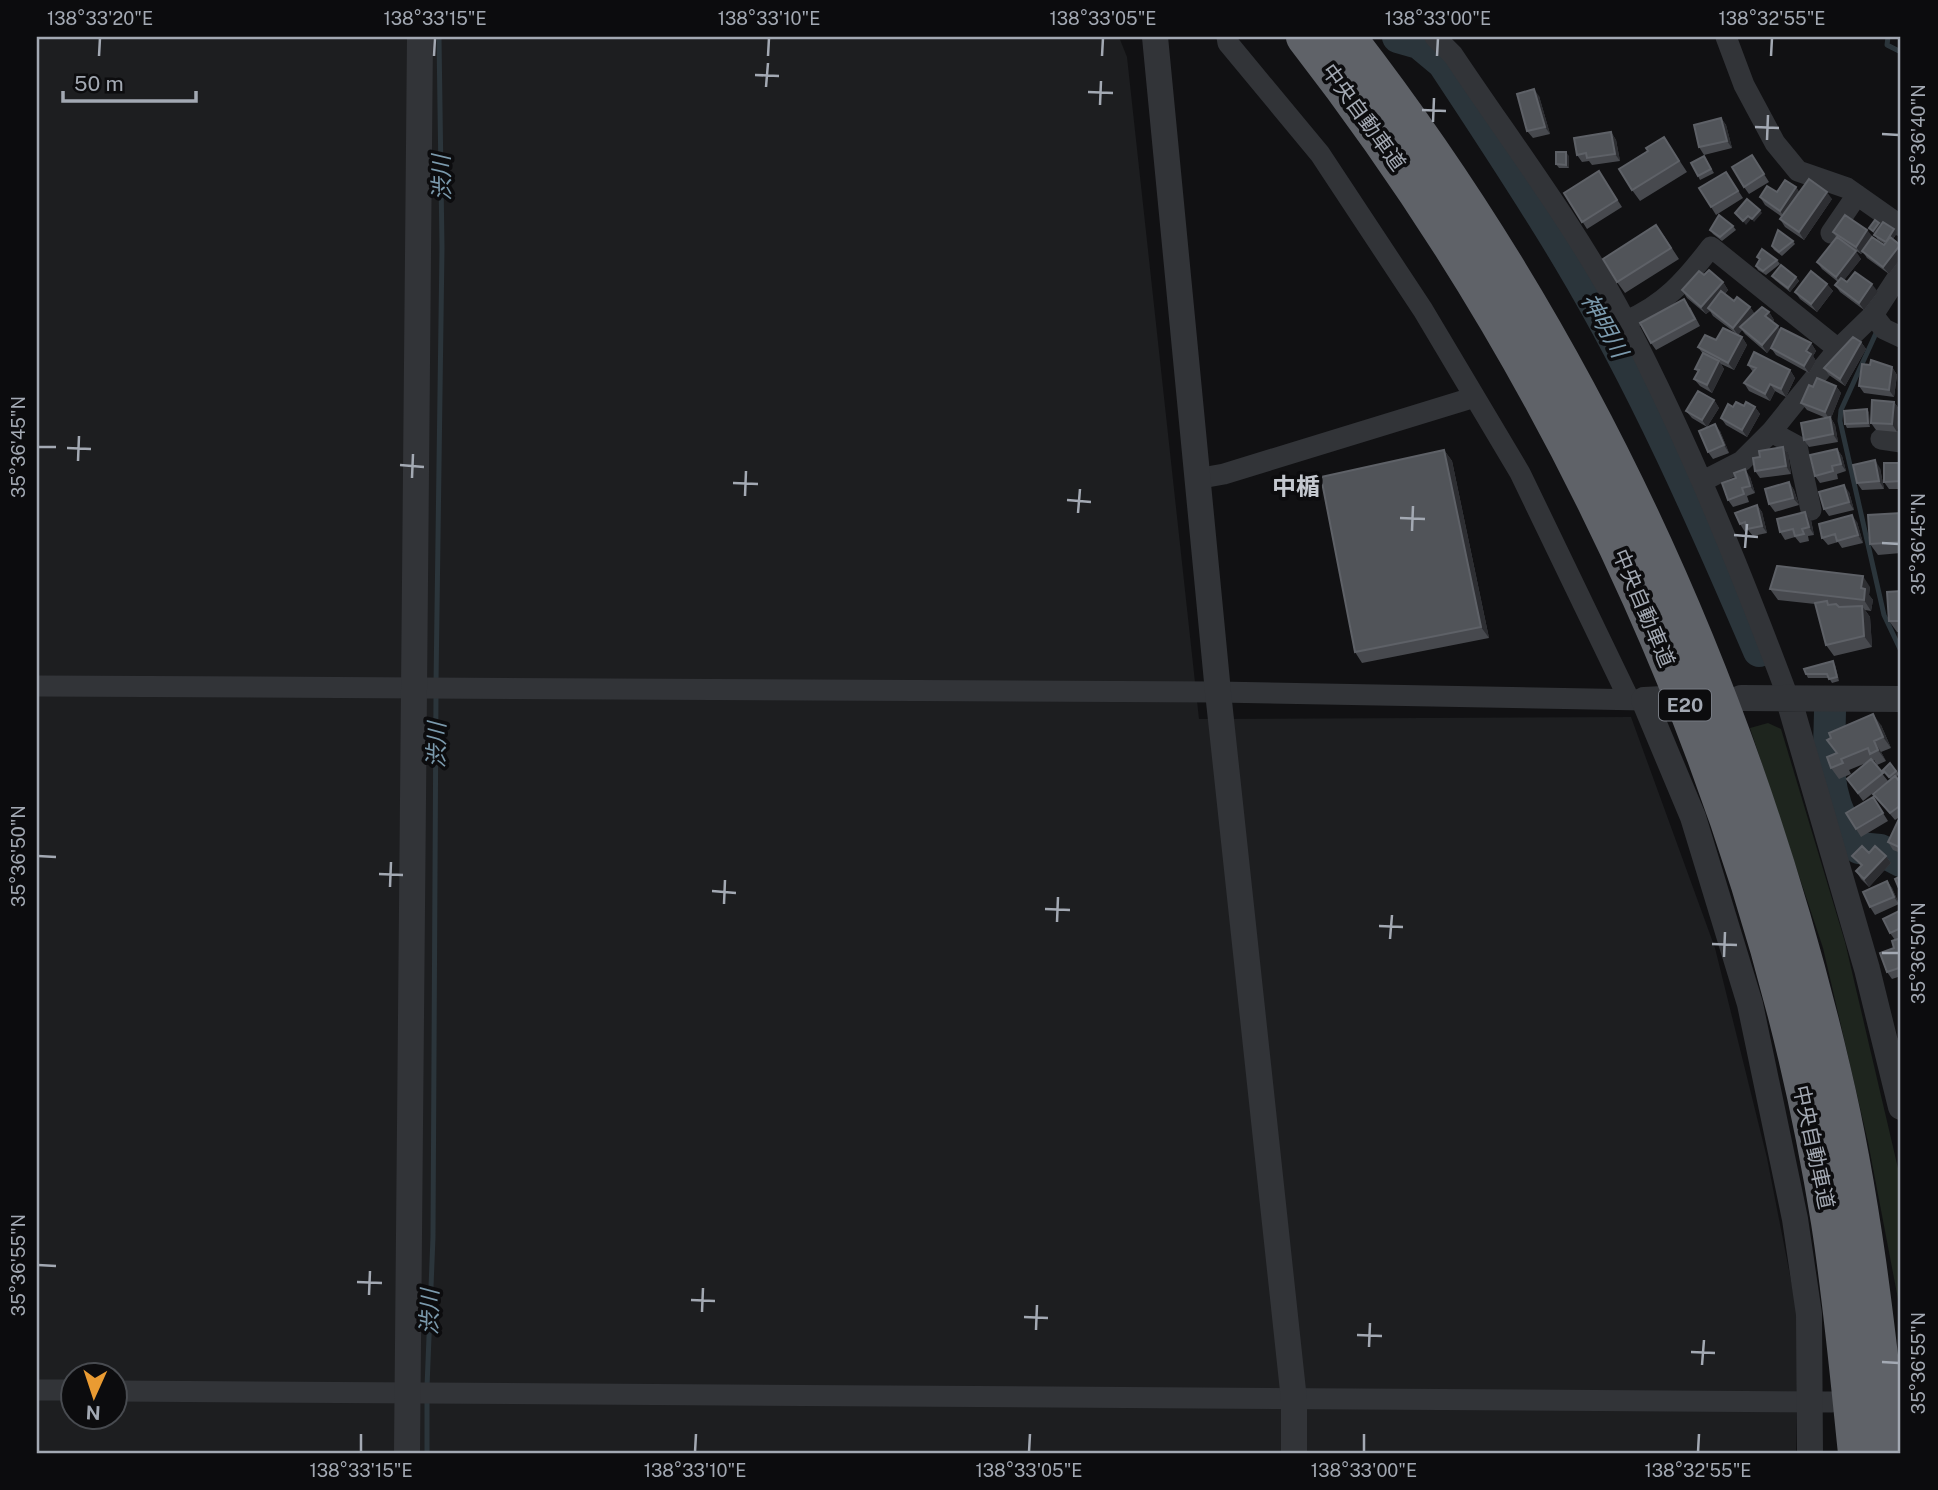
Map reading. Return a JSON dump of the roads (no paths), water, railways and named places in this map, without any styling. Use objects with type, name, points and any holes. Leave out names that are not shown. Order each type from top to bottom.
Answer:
[{"type":"highway","name":"中央自動車道","points":[[1305,37],[1410,182],[1474,279],[1535,385],[1607,523],[1647,609],[1692,722],[1734,838],[1770,957],[1802,1087],[1829,1220],[1857,1453]]},
{"type":"highway","name":"中央自動車道","points":[[1347,37],[1440,164],[1510,271],[1572,378],[1628,487],[1680,598],[1725,711],[1792,917],[1833,1073],[1860,1213],[1890,1453]]},
{"type":"street","points":[[407,1453],[411,1392],[419,689],[420,37]]},
{"type":"street","points":[[1155,37],[1217,692],[1294,1400],[1294,1453]]},
{"type":"street","points":[[1227,37],[1228,43],[1320,154],[1423,310],[1520,473],[1645,699],[1693,817],[1750,1004],[1795,1219],[1821,1402],[1810,1453]]},
{"type":"street","points":[[1435,37],[1453,55],[1591,262],[1626,321],[1703,481],[1740,567],[1788,696],[1867,969],[1901,1107]]},
{"type":"street","points":[[1726,37],[1744,85],[1775,143],[1798,171],[1847,188],[1901,226]]},
{"type":"street","points":[[1831,233],[1857,195]]},
{"type":"street","points":[[1626,321],[1662,302],[1676,290],[1711,247],[1838,349]]},
{"type":"street","points":[[1703,481],[1742,461],[1771,432],[1838,349],[1873,315],[1901,272]]},
{"type":"street","points":[[1873,315],[1884,329],[1901,337]]},
{"type":"street","points":[[1196,480],[1224,474],[1475,397]]},
{"type":"street","points":[[1771,432],[1797,446],[1811,510]]},
{"type":"street","points":[[37,686],[1217,692],[1645,699]]},
{"type":"street","points":[[1741,698],[1788,696],[1901,699]]},
{"type":"street","points":[[37,1390],[60,1390]]},
{"type":"street","points":[[130,1391],[1821,1402]]},
{"type":"waterway","name":"渋川","points":[[436,684],[442,248],[439,37]]},
{"type":"waterway","name":"神明川","points":[[1398,37],[1419,43],[1443,63],[1569,260],[1647,403],[1759,651]]},
{"type":"waterway","points":[[1888,37],[1887,45],[1901,52]]},
{"type":"waterway","points":[[1877,331],[1841,410],[1840,421],[1884,615],[1901,651]]},
{"type":"waterway","name":"渋川","points":[[427,1387],[433,1237],[436,694]]},
{"type":"waterway","name":"神明川","points":[[1830,711],[1829,766],[1839,814],[1859,848],[1880,850],[1901,861]]},
{"type":"waterway","name":"渋川","points":[[427,1397],[427,1453]]},
{"type":"district","name":"中楯","points":[[1296,486]]}]
